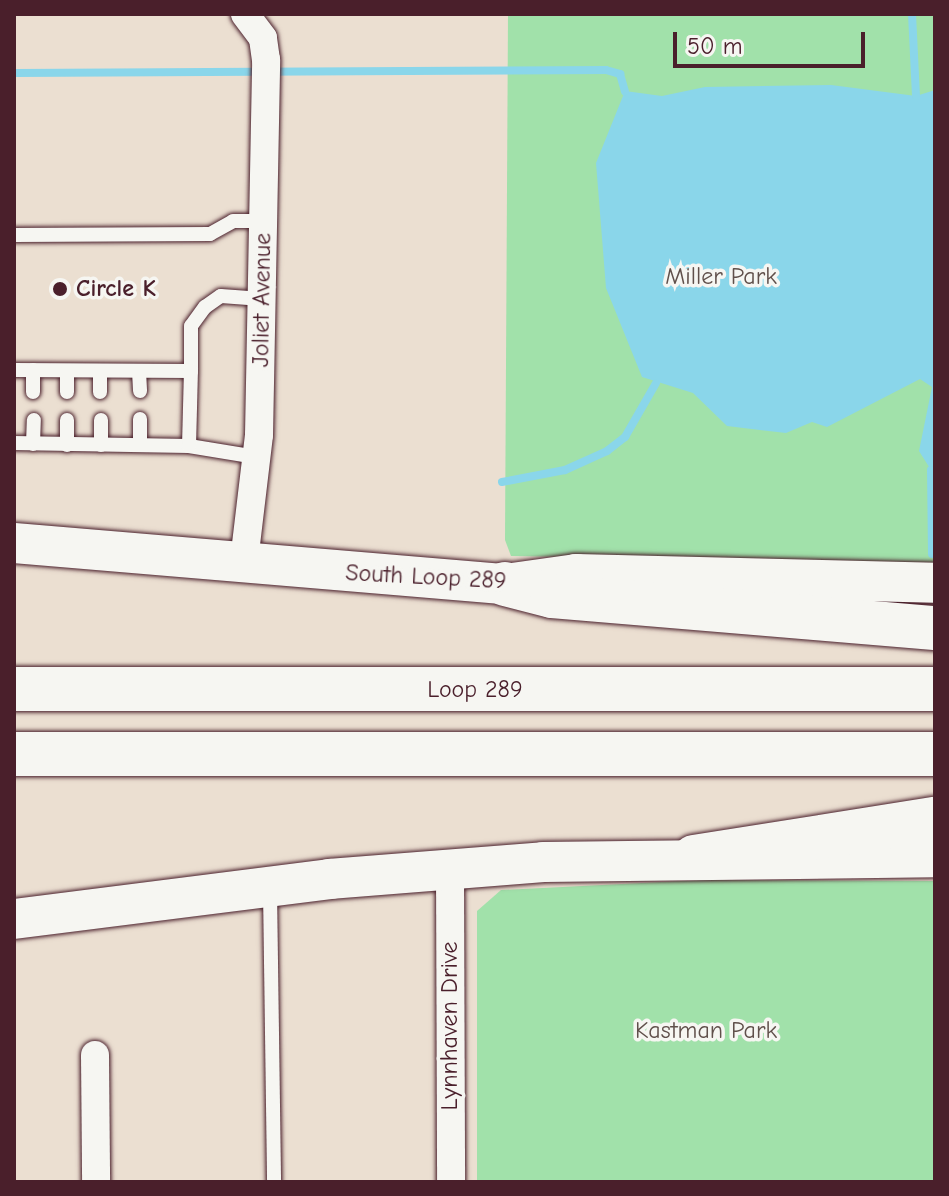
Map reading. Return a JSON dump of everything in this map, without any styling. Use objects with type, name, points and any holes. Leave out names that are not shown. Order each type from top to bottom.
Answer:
[{"type":"highway","points":[[505,584],[552,596],[935,628]]},
{"type":"highway","name":"Loop 289","points":[[14,689],[935,689]]},
{"type":"highway","points":[[14,754],[935,754]]},
{"type":"highway","points":[[694,857],[935,819]]},
{"type":"main road","name":"South Loop 289","points":[[14,543],[505,584],[576,574],[935,583]]},
{"type":"main road","points":[[16,920],[270,887],[450,869],[694,857],[935,857]]},
{"type":"street","name":"Joliet Avenue","points":[[244,561],[256,457],[263,221],[263,38],[245,14]]},
{"type":"street","name":"Lynnhaven Drive","points":[[450,869],[451,1182]]},
{"type":"street","points":[[95,1055],[96,1182]]},
{"type":"lane","points":[[14,235],[210,234],[233,221],[263,221]]},
{"type":"lane","points":[[189,446],[191,326],[205,307],[221,296],[262,299]]},
{"type":"lane","points":[[14,370],[191,371]]},
{"type":"lane","points":[[33,370],[33,392]]},
{"type":"lane","points":[[67,371],[67,392]]},
{"type":"lane","points":[[100,371],[100,392]]},
{"type":"lane","points":[[139,371],[140,391]]},
{"type":"lane","points":[[140,419],[140,445]]},
{"type":"lane","points":[[33,444],[34,420]]},
{"type":"lane","points":[[67,420],[67,445]]},
{"type":"lane","points":[[101,420],[101,445]]},
{"type":"lane","points":[[14,443],[189,446],[256,457]]},
{"type":"lane","points":[[270,887],[274,1182]]},
{"type":"green space","name":"Miller Park","points":[[508,14],[935,14],[935,563],[511,556],[505,540]]},
{"type":"green space","name":"Kastman Park","points":[[701,880],[935,881],[935,1182],[477,1182],[477,911],[501,890]]},
{"type":"water","points":[[831,85],[916,96],[935,90],[935,467],[931,470],[919,451],[932,387],[920,379],[827,427],[812,422],[786,433],[727,426],[693,393],[642,377],[606,288],[596,163],[625,91],[662,96],[705,87]]},
{"type":"waterway","points":[[912,14],[916,96]]},
{"type":"waterway","points":[[14,73],[606,70],[620,74],[625,91]]},
{"type":"waterway","points":[[502,482],[565,470],[607,451],[625,437],[656,383]]},
{"type":"waterway","points":[[931,470],[932,554]]},
{"type":"place","name":"Circle K","points":[[60,289]]}]
